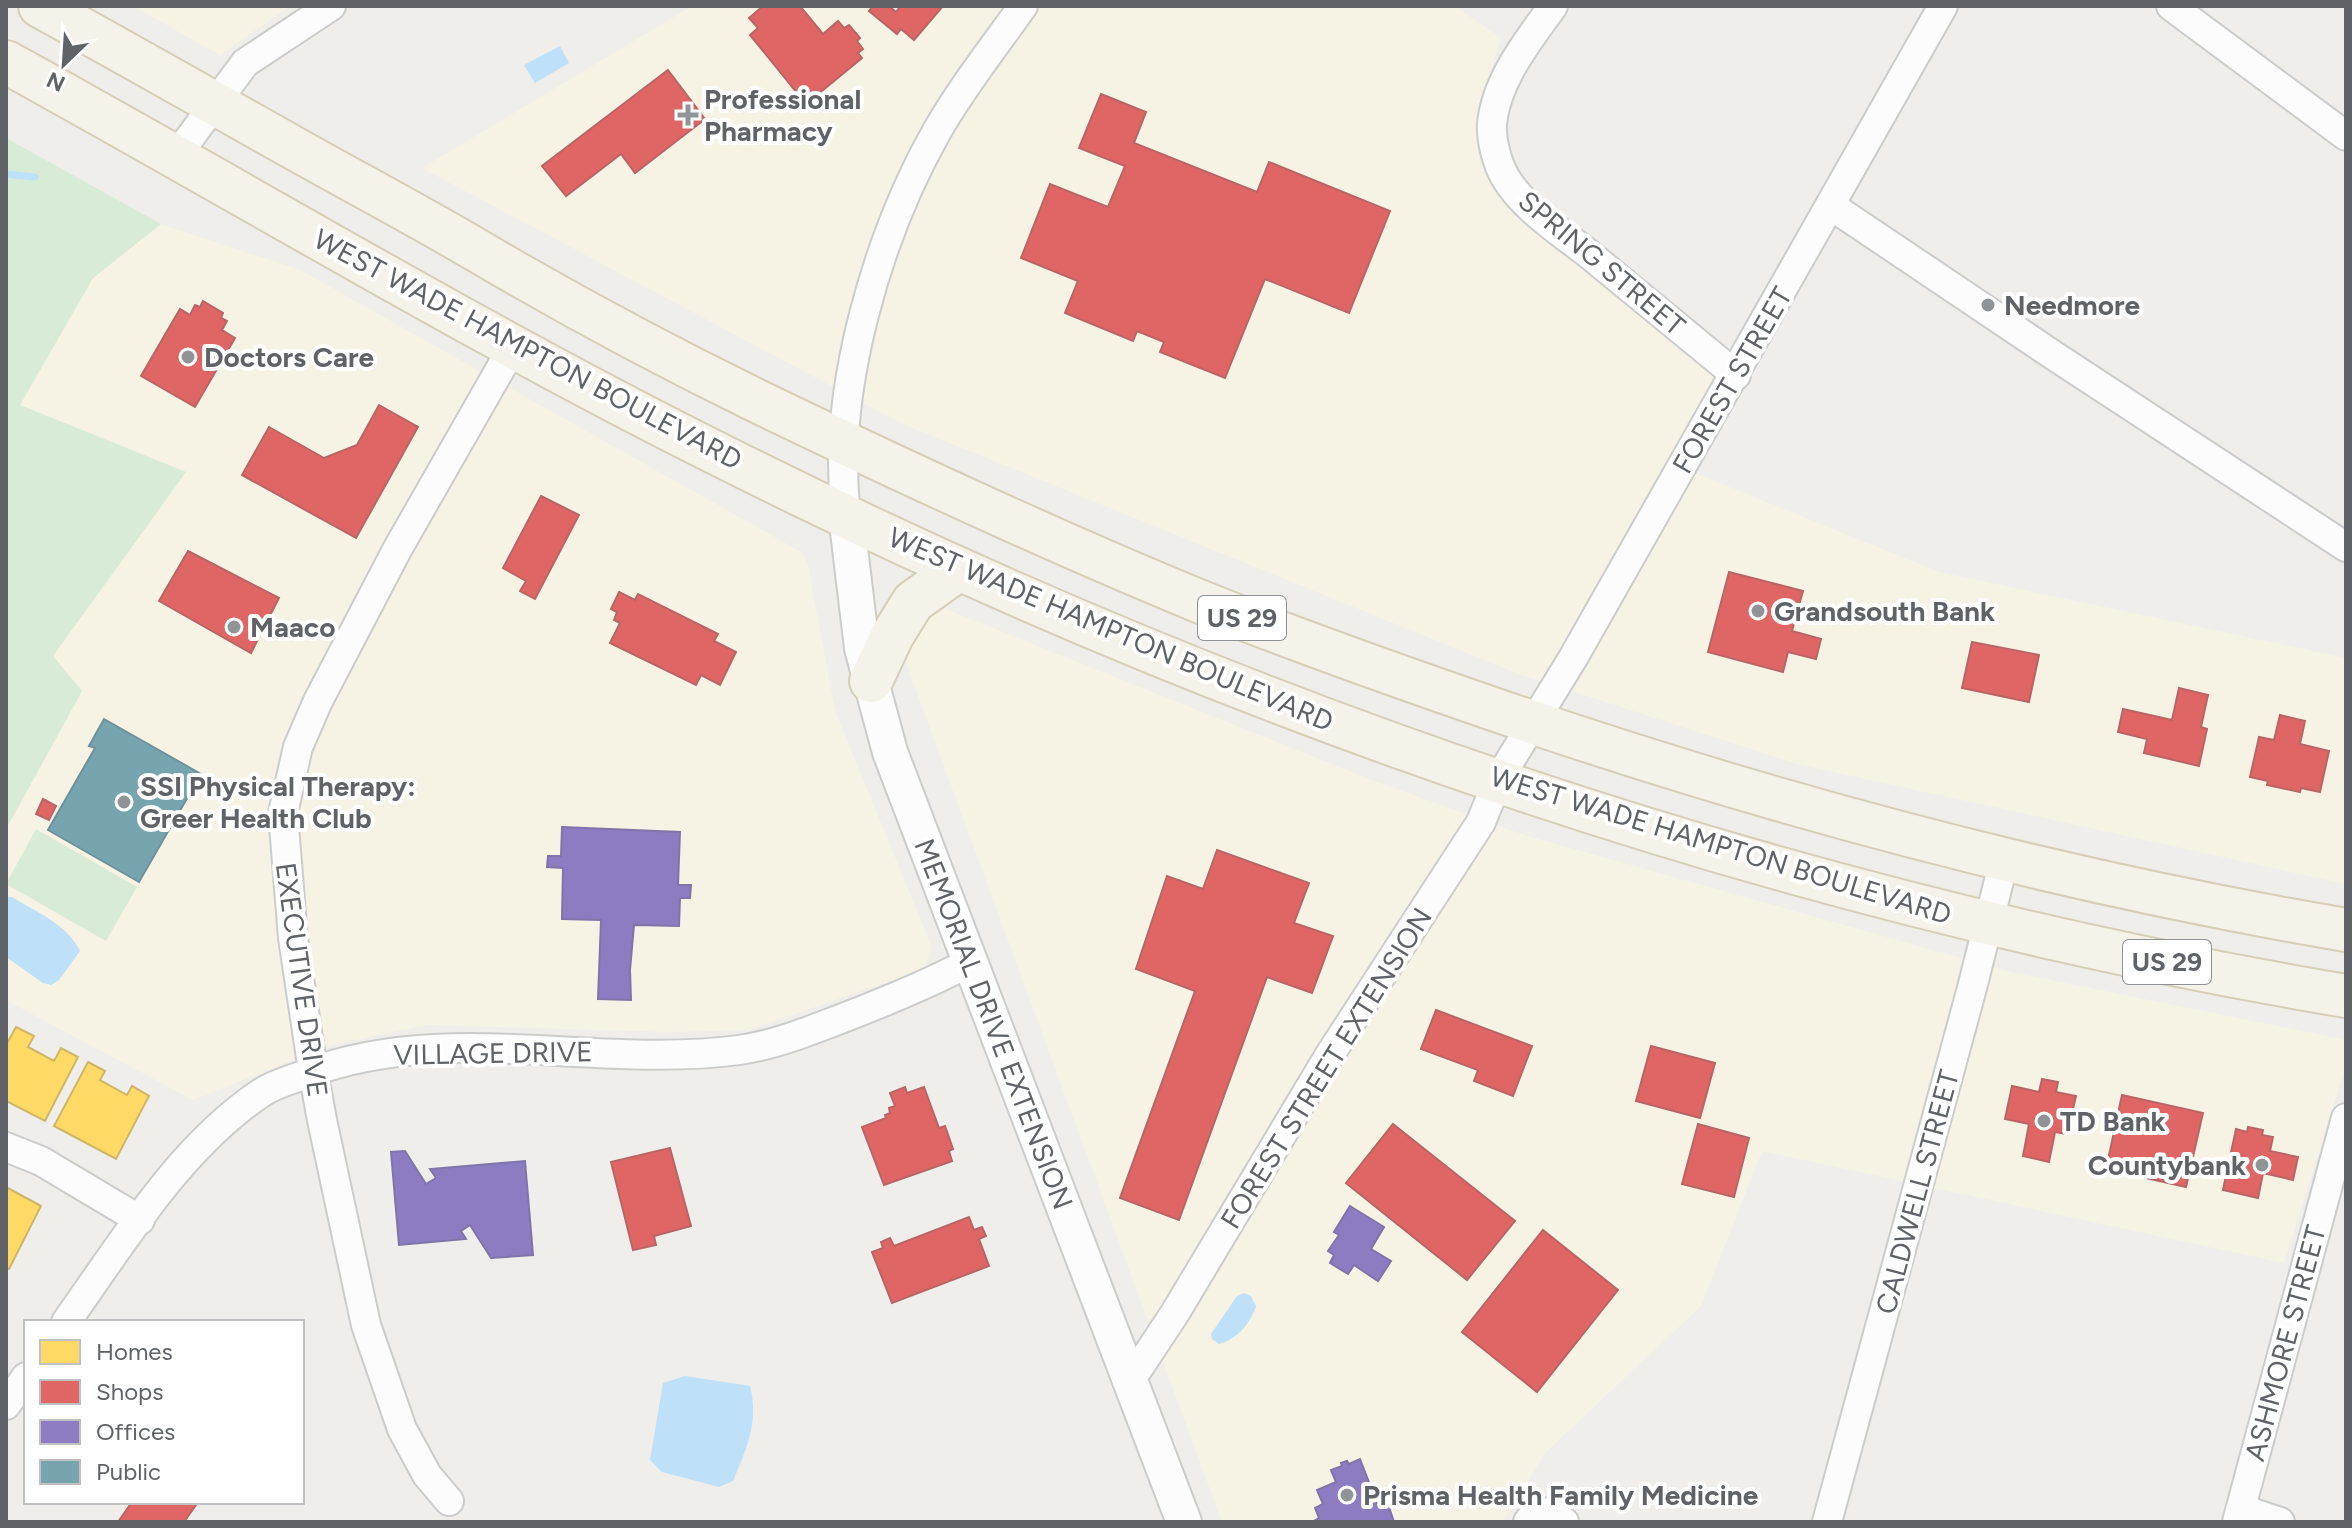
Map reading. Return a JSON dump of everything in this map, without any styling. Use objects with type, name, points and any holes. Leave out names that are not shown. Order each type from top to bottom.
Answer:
[{"type":"main road","name":"WEST WADE HAMPTON BOULEVARD","points":[[40,6],[479,251],[535,286],[753,399],[1010,521],[1203,603],[1368,666],[1516,751],[1737,856],[1989,924],[2346,996]]},
{"type":"main road","name":"WEST WADE HAMPTON BOULEVARD","points":[[6,62],[514,345],[724,458],[959,569],[1179,663],[1345,728],[1516,751],[1749,791],[2004,861],[2346,930]]},
{"type":"main road","points":[[871,681],[892,636],[913,602],[959,569]]},
{"type":"street","points":[[177,155],[245,63],[331,6]]},
{"type":"street","points":[[846,515],[842,477],[861,325],[882,252],[899,207],[938,129],[964,87],[1023,6]]},
{"type":"street","name":"SPRING STREET","points":[[1553,6],[1510,69],[1500,92],[1492,124],[1495,150],[1503,175],[1547,221],[1736,375]]},
{"type":"street","name":"FOREST STREET","points":[[1516,751],[1736,375],[1943,6]]},
{"type":"street","points":[[2171,6],[2346,136]]},
{"type":"street","points":[[1830,205],[2346,547]]},
{"type":"street","name":"EXECUTIVE DRIVE","points":[[449,1501],[427,1475],[402,1429],[366,1325],[313,1071],[293,938],[283,813],[293,764],[318,701],[389,565],[514,345]]},
{"type":"street","name":"MEMORIAL DRIVE EXTENSION","points":[[846,515],[862,648],[890,752],[1184,1522]]},
{"type":"street","name":"FOREST STREET EXTENSION","points":[[1130,1381],[1175,1313],[1329,1056],[1481,822],[1516,751]]},
{"type":"street","name":"CALDWELL STREET","points":[[1827,1522],[2004,861]]},
{"type":"street","name":"VILLAGE DRIVE","points":[[67,1320],[187,1157],[218,1126],[262,1092],[313,1071],[343,1061],[393,1052],[453,1049],[680,1054],[738,1050],[810,1031],[924,987],[970,962]]},
{"type":"street","name":"ASHMORE STREET","points":[[2239,1515],[2346,1118]]},
{"type":"street","points":[[6,1147],[41,1161],[140,1220]]},
{"type":"street","points":[[6,1405],[24,1380]]},
{"type":"street","points":[[1528,1522],[1533,1516],[1550,1512],[1564,1522]]},
{"type":"street","points":[[2239,1515],[2280,1522]]},
{"type":"shaded area","points":[[133,6],[290,6],[220,55]]},
{"type":"shaded area","points":[[692,6],[1454,6],[1501,38],[1477,110],[1481,161],[1519,220],[1740,390],[1695,473],[1939,572],[2346,658],[2346,884],[1797,764],[1519,674],[903,424],[422,168]]},
{"type":"shaded area","points":[[161,224],[300,270],[803,553],[835,711],[931,945],[925,969],[748,1030],[669,1032],[427,1025],[331,1045],[193,1100],[6,1000],[6,829],[82,692],[53,656],[186,472],[19,405],[93,278]]},
{"type":"shaded area","points":[[943,608],[1369,779],[1524,835],[2011,972],[2346,1040],[2346,1065],[2284,1263],[1762,1151],[1701,1306],[1546,1452],[1502,1522],[1222,1522],[902,652],[925,609]]},
{"type":"green space","points":[[6,138],[161,224],[93,278],[20,405],[186,472],[53,656],[82,691],[6,829]]},
{"type":"green space","points":[[36,829],[137,887],[106,941],[6,884]]},
{"type":"water","points":[[560,46],[569,63],[535,83],[524,65]]},
{"type":"water","points":[[6,897],[12,897],[59,926],[80,951],[59,980],[51,985],[43,983],[6,957]]},
{"type":"water","points":[[1244,1293],[1251,1296],[1256,1306],[1254,1312],[1237,1335],[1219,1344],[1211,1334],[1237,1296]]},
{"type":"water","points":[[685,1376],[750,1386],[753,1411],[747,1446],[733,1481],[719,1487],[662,1472],[650,1460],[663,1383]]},
{"type":"building: Homes","points":[[16,1027],[34,1036],[28,1047],[54,1061],[61,1048],[78,1057],[45,1121],[6,1101],[6,1045]]},
{"type":"building: Homes","points":[[88,1062],[105,1071],[100,1080],[127,1095],[132,1086],[149,1096],[116,1159],[54,1126]]},
{"type":"building: Homes","points":[[6,1187],[41,1206],[9,1269],[6,1268]]},
{"type":"building: Shops","points":[[763,6],[800,6],[823,34],[838,21],[844,28],[849,25],[860,38],[857,41],[863,49],[858,53],[862,58],[806,104],[750,35],[758,28],[749,18]]},
{"type":"building: Shops","points":[[873,6],[889,6],[896,12],[901,6],[943,6],[914,40],[901,29],[897,34],[869,11]]},
{"type":"building: Shops","points":[[668,70],[705,119],[635,173],[621,154],[566,196],[542,166]]},
{"type":"building: Shops","points":[[1101,94],[1146,112],[1134,143],[1257,192],[1269,162],[1390,211],[1349,313],[1265,279],[1225,378],[1160,352],[1164,342],[1137,331],[1133,341],[1065,313],[1078,281],[1021,258],[1050,184],[1108,207],[1125,166],[1079,148]]},
{"type":"building: Shops","name":"Doctors Care","points":[[203,301],[223,313],[221,318],[227,321],[222,330],[235,338],[195,407],[141,376],[180,309],[190,315],[195,305],[200,307]]},
{"type":"building: Shops","points":[[379,405],[418,427],[356,538],[242,475],[269,427],[324,458],[357,445]]},
{"type":"building: Shops","points":[[541,496],[579,515],[535,599],[520,591],[526,581],[503,568]]},
{"type":"building: Shops","name":"Maaco","points":[[188,551],[279,598],[251,653],[159,601]]},
{"type":"building: Shops","name":"Grandsouth Bank","points":[[1729,572],[1803,591],[1792,631],[1821,639],[1816,659],[1788,652],[1783,672],[1708,652]]},
{"type":"building: Shops","points":[[619,592],[635,600],[638,594],[718,634],[714,641],[736,652],[720,685],[701,675],[696,685],[610,643],[620,623],[614,620],[617,612],[611,609]]},
{"type":"building: Shops","points":[[1972,642],[2039,655],[2029,702],[1962,688]]},
{"type":"building: Shops","points":[[2179,688],[2208,695],[2201,727],[2207,729],[2199,766],[2144,753],[2147,739],[2118,732],[2123,709],[2172,720]]},
{"type":"building: Shops","points":[[2280,715],[2305,721],[2300,744],[2329,751],[2320,792],[2301,788],[2300,792],[2267,785],[2268,781],[2250,777],[2259,737],[2274,740]]},
{"type":"building: Shops","points":[[43,799],[56,806],[49,820],[36,814]]},
{"type":"building: Shops","points":[[1217,850],[1309,883],[1294,923],[1333,936],[1312,993],[1267,977],[1179,1220],[1120,1198],[1195,991],[1136,969],[1167,876],[1203,889]]},
{"type":"building: Shops","points":[[1436,1010],[1532,1046],[1513,1096],[1474,1081],[1478,1070],[1421,1049]]},
{"type":"building: Shops","points":[[1651,1046],[1715,1063],[1700,1118],[1636,1101]]},
{"type":"building: Shops","name":"TD Bank","points":[[2042,1079],[2058,1082],[2056,1092],[2076,1096],[2067,1134],[2055,1132],[2049,1162],[2023,1156],[2029,1124],[2005,1119],[2012,1086],[2039,1092]]},
{"type":"building: Shops","points":[[905,1087],[907,1093],[924,1087],[939,1128],[945,1126],[953,1149],[949,1151],[952,1161],[884,1185],[862,1127],[886,1118],[889,1108],[895,1106],[890,1093]]},
{"type":"building: Shops","points":[[2122,1095],[2203,1113],[2186,1187],[2106,1169]]},
{"type":"building: Shops","points":[[1393,1124],[1515,1221],[1467,1280],[1346,1183]]},
{"type":"building: Shops","points":[[1698,1124],[1749,1138],[1734,1197],[1682,1184]]},
{"type":"building: Shops","name":"Countybank","points":[[2248,1127],[2263,1130],[2262,1135],[2273,1137],[2270,1151],[2298,1157],[2293,1180],[2263,1173],[2258,1198],[2223,1190],[2236,1129],[2247,1132]]},
{"type":"building: Shops","points":[[670,1148],[691,1226],[654,1236],[656,1245],[633,1250],[611,1162]]},
{"type":"building: Shops","points":[[969,1217],[974,1230],[982,1227],[986,1236],[979,1239],[989,1266],[892,1303],[872,1252],[883,1248],[881,1242],[890,1238],[894,1246]]},
{"type":"building: Shops","points":[[1543,1230],[1618,1290],[1537,1392],[1462,1332]]},
{"type":"building: Shops","points":[[131,1504],[197,1504],[184,1522],[118,1522]]},
{"type":"building: Offices","points":[[562,827],[680,832],[678,885],[691,885],[690,898],[680,898],[679,926],[634,925],[631,1000],[598,999],[601,920],[562,919],[563,868],[547,867],[548,856],[561,856]]},
{"type":"building: Offices","points":[[405,1151],[426,1184],[436,1178],[430,1169],[525,1161],[533,1255],[491,1258],[470,1225],[461,1231],[466,1239],[399,1245],[391,1152]]},
{"type":"building: Offices","points":[[1350,1206],[1384,1227],[1371,1249],[1391,1261],[1378,1281],[1354,1265],[1348,1274],[1330,1263],[1334,1255],[1328,1251],[1339,1235],[1334,1232]]},
{"type":"building: Offices","name":"Prisma Health Family Medicine","points":[[1360,1459],[1377,1503],[1387,1501],[1394,1522],[1312,1522],[1319,1518],[1315,1508],[1323,1504],[1317,1490],[1336,1482],[1331,1470],[1342,1466],[1341,1463],[1347,1461],[1349,1464]]},
{"type":"building: Public","name":"SSI Physical Therapy: Greer Health Club","points":[[104,719],[201,774],[139,882],[48,830],[95,748],[89,746]]},
{"type":"waterway","points":[[6,174],[35,177]]},
{"type":"place","name":"Professional Pharmacy","points":[[688,115]]},
{"type":"place","name":"Needmore","points":[[1988,305]]},
{"type":"place","name":"Doctors Care","points":[[188,357]]},
{"type":"place","name":"Grandsouth Bank","points":[[1758,611]]},
{"type":"place","name":"Maaco","points":[[234,627]]},
{"type":"place","name":"SSI Physical Therapy: Greer Health Club","points":[[124,802]]},
{"type":"place","name":"TD Bank","points":[[2044,1121]]},
{"type":"place","name":"Countybank","points":[[2262,1165]]},
{"type":"place","name":"Prisma Health Family Medicine","points":[[1347,1495]]}]
